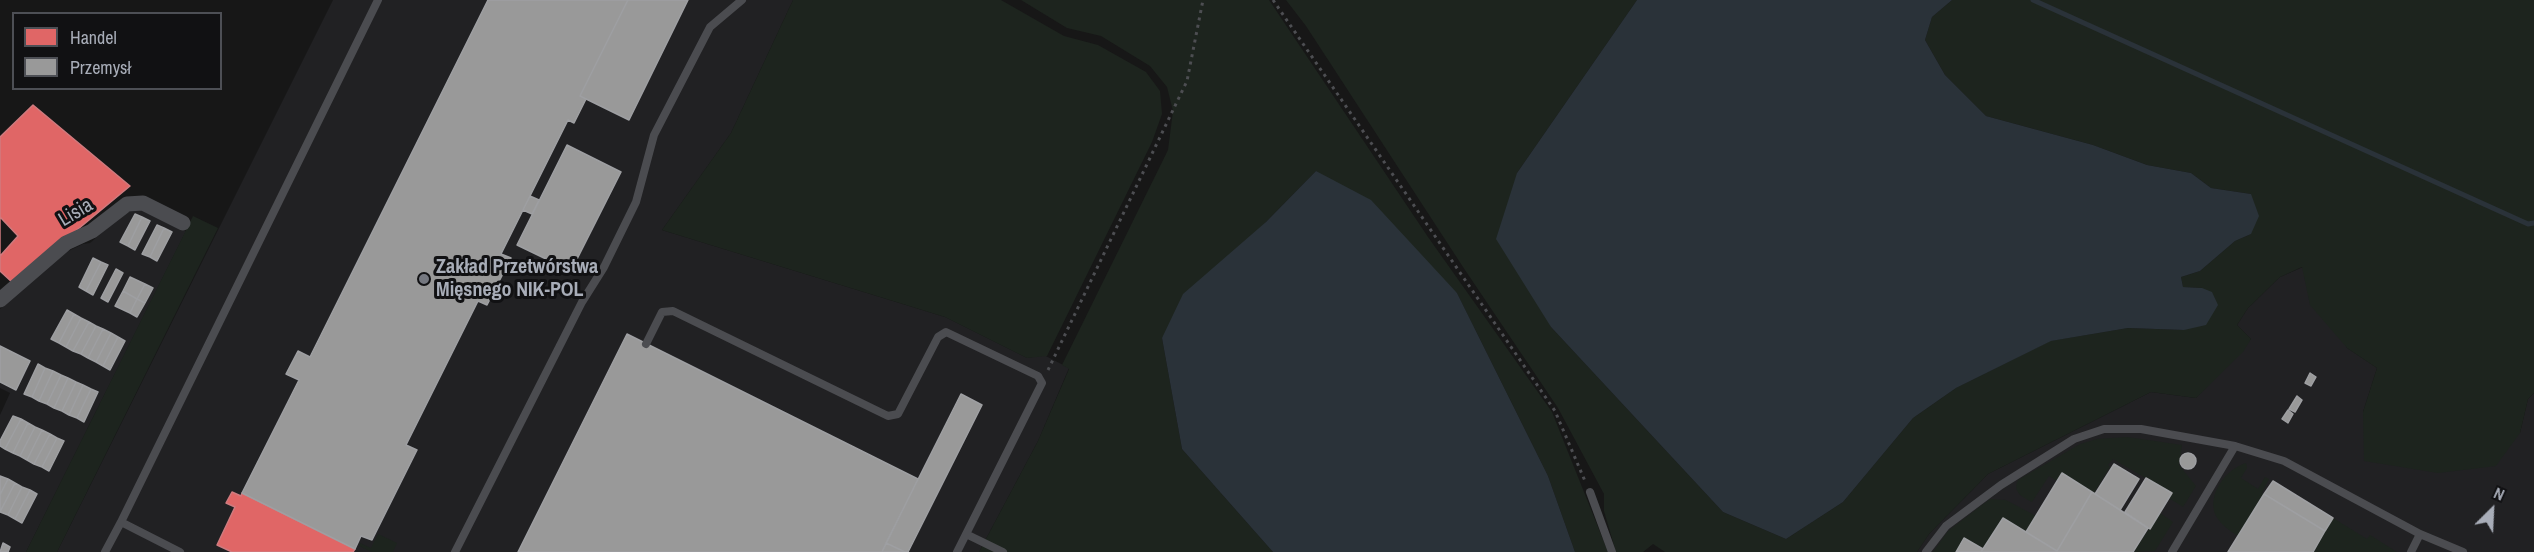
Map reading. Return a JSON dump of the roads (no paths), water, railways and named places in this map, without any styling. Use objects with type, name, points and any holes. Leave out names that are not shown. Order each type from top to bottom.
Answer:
[{"type":"street","name":"Lisia","points":[[0,300],[66,243],[92,231],[127,204],[143,203],[183,223]]},
{"type":"lane","points":[[105,552],[378,0]]},
{"type":"lane","points":[[455,552],[582,302],[604,267],[636,202],[654,135],[711,27],[742,0]]},
{"type":"lane","points":[[646,344],[662,312],[673,311],[888,416],[898,414],[938,337],[946,332],[1038,376],[1042,383],[957,552]]},
{"type":"lane","points":[[1926,552],[1946,526],[2001,484],[2074,439],[2104,429],[2141,429],[2235,446],[2284,460],[2420,534],[2463,552]]},
{"type":"lane","points":[[2172,552],[2235,446]]},
{"type":"lane","points":[[1590,492],[1612,552]]},
{"type":"lane","points":[[121,522],[180,552]]},
{"type":"lane","points":[[966,534],[1003,552]]},
{"type":"lane","points":[[2410,552],[2420,534]]},
{"type":"waterway","points":[[2033,0],[2528,224],[2534,223]]},
{"type":"place","name":"Zakład Przetwórstwa Mięsnego NIK-POL","points":[[424,279]]}]
